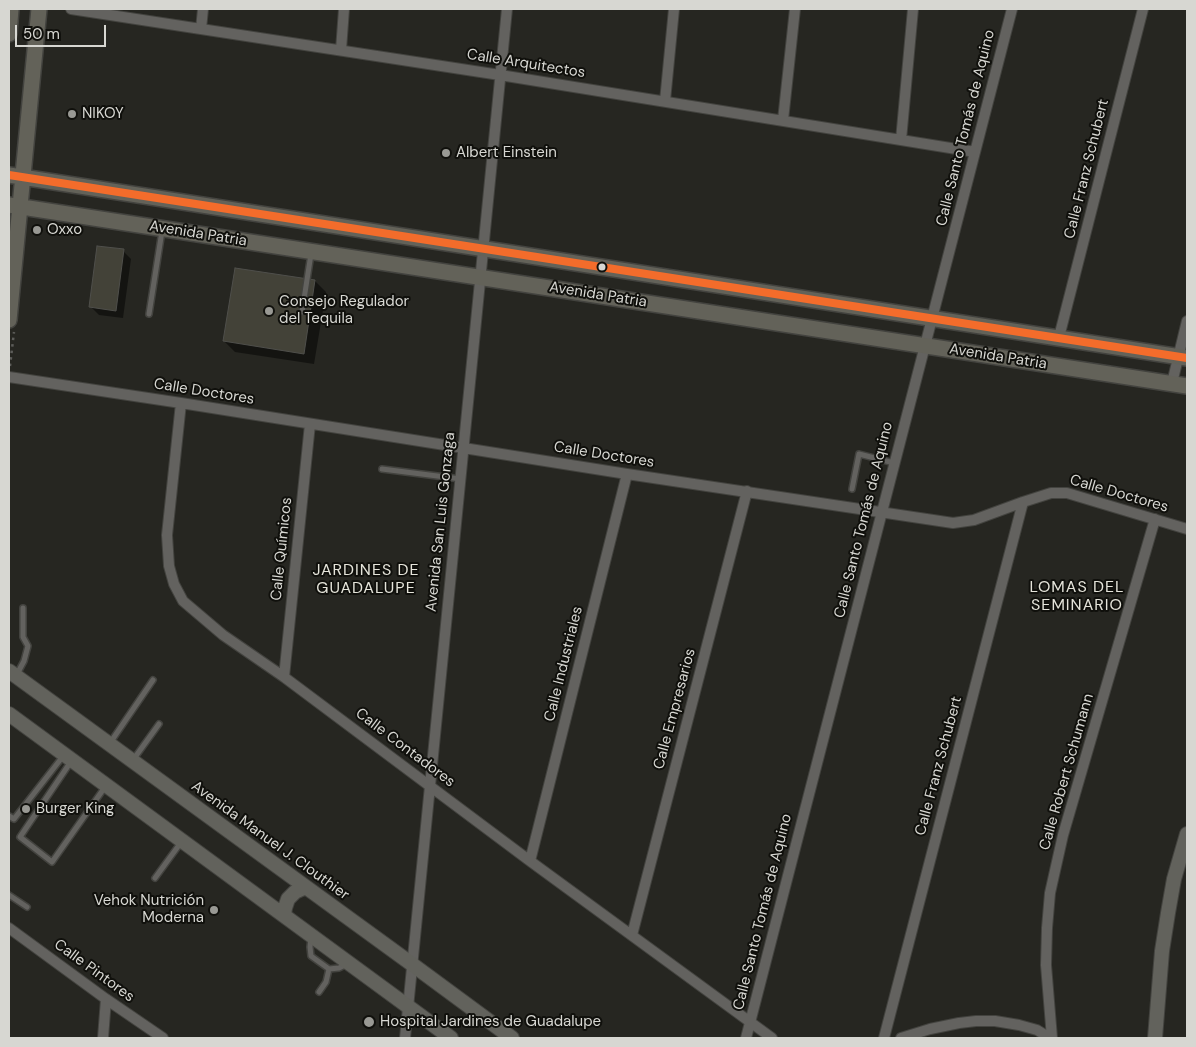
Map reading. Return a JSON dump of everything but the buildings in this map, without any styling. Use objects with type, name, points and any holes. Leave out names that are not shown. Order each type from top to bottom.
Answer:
[{"type":"main road","points":[[9,34],[11,9]]},
{"type":"main road","points":[[9,320],[16,176],[40,9]]},
{"type":"main road","name":"Avenida Patria","points":[[16,176],[1183,357]]},
{"type":"main road","name":"Avenida Patria","points":[[14,206],[1187,386]]},
{"type":"main road","name":"Avenida Manuel J. Clouthier","points":[[12,674],[512,1038]]},
{"type":"main road","points":[[9,714],[451,1038]]},
{"type":"main road","points":[[1155,1038],[1162,951],[1174,879],[1187,834]]},
{"type":"main road","points":[[284,915],[288,899],[295,892],[306,887]]},
{"type":"street","name":"Calle Arquitectos","points":[[71,9],[665,101],[975,152]]},
{"type":"street","points":[[201,29],[203,9]]},
{"type":"street","points":[[341,50],[344,9]]},
{"type":"street","name":"Avenida San Luis Gonzaga","points":[[405,1038],[507,9]]},
{"type":"street","points":[[665,101],[674,9]]},
{"type":"street","points":[[783,120],[794,9]]},
{"type":"street","points":[[901,140],[913,9]]},
{"type":"street","name":"Calle Santo Tomás de Aquino","points":[[746,1038],[1012,9]]},
{"type":"street","name":"Calle Franz Schubert","points":[[1059,337],[1143,9]]},
{"type":"street","points":[[1172,383],[1183,357],[1187,321]]},
{"type":"street","name":"Calle Doctores","points":[[9,378],[953,523],[974,520],[1051,493],[1067,493],[1187,529]]},
{"type":"street","name":"Calle Contadores","points":[[181,403],[167,535],[168,566],[174,584],[183,601],[222,634],[284,676],[530,861],[772,1038]]},
{"type":"street","name":"Calle Químicos","points":[[284,676],[310,424]]},
{"type":"street","name":"Calle Industriales","points":[[530,861],[627,474]]},
{"type":"street","name":"Calle Empresarios","points":[[632,936],[747,491]]},
{"type":"street","name":"Calle Franz Schubert","points":[[884,1038],[1023,502]]},
{"type":"street","name":"Calle Robert Schumann","points":[[1051,1038],[1046,965],[1046,928],[1050,893],[1063,835],[1155,519]]},
{"type":"street","name":"Calle Pintores","points":[[9,928],[163,1038]]},
{"type":"street","points":[[103,1038],[106,999]]},
{"type":"street","points":[[901,1038],[959,1023],[986,1021],[1019,1025],[1037,1030],[1051,1038]]},
{"type":"lane","points":[[149,314],[163,228]]},
{"type":"lane","points":[[302,312],[311,251]]},
{"type":"lane","points":[[852,489],[859,454],[894,463]]},
{"type":"lane","points":[[382,469],[461,478]]},
{"type":"lane","points":[[12,674],[24,661],[28,646],[22,637],[23,608]]},
{"type":"lane","points":[[109,744],[153,680]]},
{"type":"lane","points":[[132,761],[159,724]]},
{"type":"lane","points":[[68,757],[20,837],[52,862],[106,785]]},
{"type":"lane","points":[[9,816],[14,819],[68,757]]},
{"type":"lane","points":[[155,878],[182,841]]},
{"type":"lane","points":[[9,895],[27,907]]},
{"type":"lane","points":[[9,928],[9,934]]},
{"type":"lane","points":[[312,936],[311,956],[329,969],[338,968],[349,963]]},
{"type":"lane","points":[[319,992],[326,982],[329,969]]},
{"type":"transit line","points":[[9,175],[1187,358]]},
{"type":"place","name":"NIKOY","points":[[72,114]]},
{"type":"place","name":"Albert Einstein","points":[[446,153]]},
{"type":"place","name":"Oxxo","points":[[37,230]]},
{"type":"place","name":"Consejo Regulador del Tequila","points":[[269,311]]},
{"type":"place","name":"Burger King","points":[[26,809]]},
{"type":"place","name":"Vehok Nutrición Moderna","points":[[214,910]]},
{"type":"place","name":"Hospital Jardines de Guadalupe","points":[[369,1022]]},
{"type":"district","name":"JARDINES DE GUADALUPE","points":[[366,580]]},
{"type":"district","name":"LOMAS DEL SEMINARIO","points":[[1077,597]]}]
